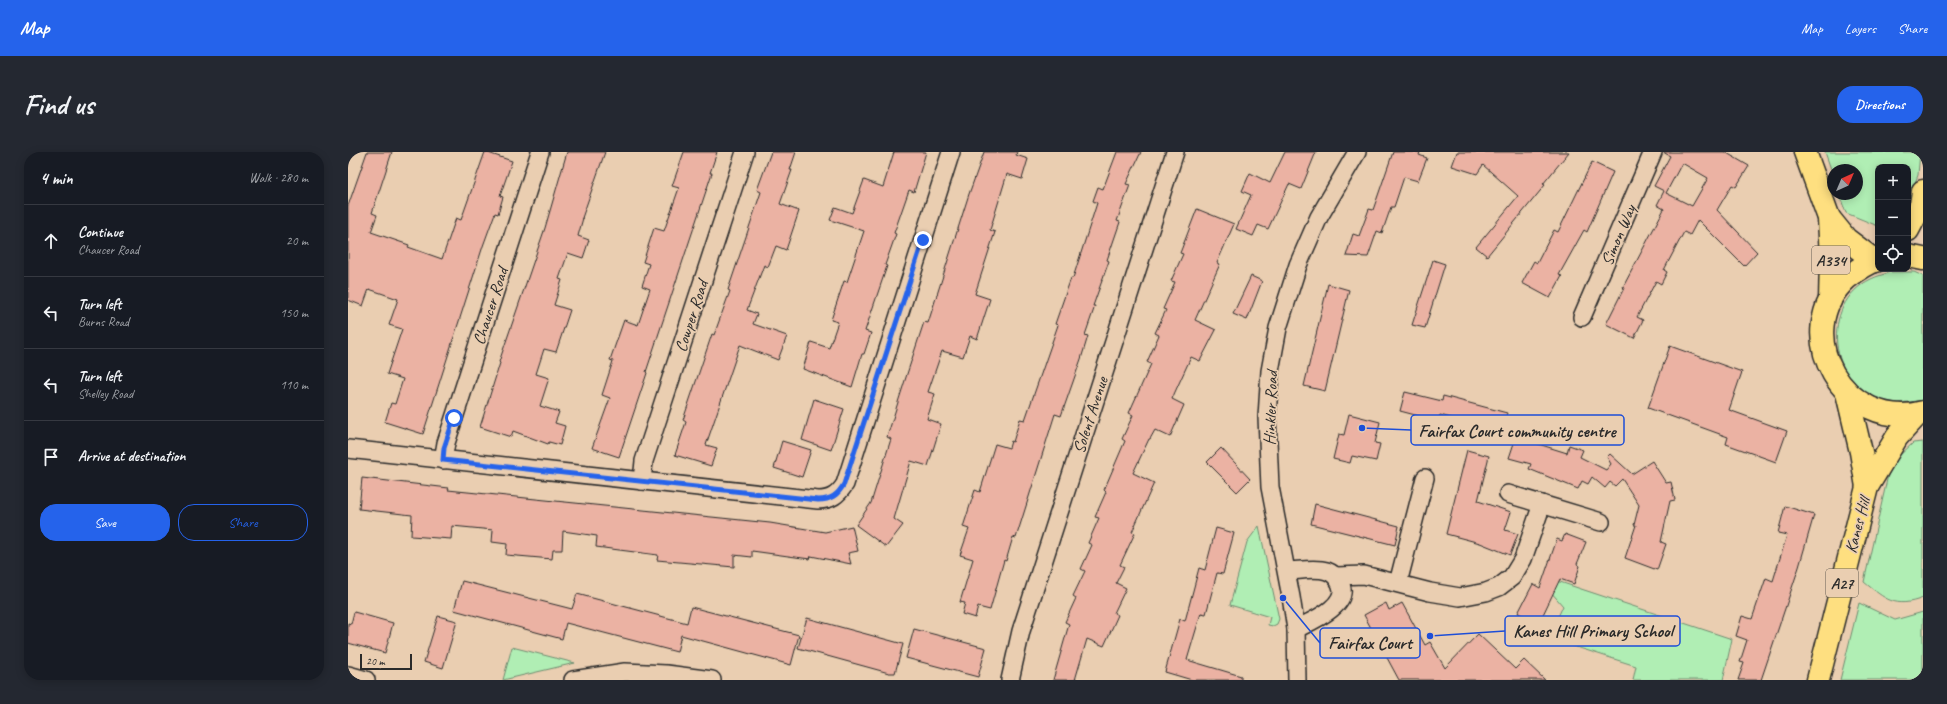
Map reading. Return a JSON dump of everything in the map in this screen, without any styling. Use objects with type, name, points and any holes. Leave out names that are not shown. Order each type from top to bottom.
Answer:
[{"type":"main road","name":"A334","points":[[1805,152],[1829,218],[1832,259],[1830,301]]},
{"type":"main road","points":[[1911,224],[1922,202]]},
{"type":"main road","name":"A334","points":[[1829,218],[1846,239],[1875,259]]},
{"type":"main road","points":[[1911,257],[1923,259]]},
{"type":"main road","points":[[1875,260],[1856,270],[1841,284],[1830,301],[1825,317],[1823,333],[1824,350],[1834,375],[1847,393],[1862,404],[1880,412],[1899,415],[1921,413]]},
{"type":"main road","name":"Kanes Hill","points":[[1847,393],[1860,445],[1867,487]]},
{"type":"main road","name":"Kanes Hill","points":[[1818,680],[1867,487],[1897,437],[1921,413]]},
{"type":"street","name":"Chaucer Road","points":[[443,460],[446,443],[540,152]]},
{"type":"street","name":"Cowper Road","points":[[642,481],[644,461],[745,152]]},
{"type":"street","points":[[348,449],[818,500],[831,499],[837,495],[844,484],[850,469],[951,152]]},
{"type":"street","name":"Solent Avenue","points":[[1010,680],[1020,631],[1175,152]]},
{"type":"street","name":"Hinkler Road","points":[[1297,680],[1296,629],[1270,487],[1267,417],[1270,371],[1278,328],[1298,265],[1320,217],[1357,152]]},
{"type":"street","name":"Simon Way","points":[[1582,317],[1653,152]]},
{"type":"street","points":[[1398,583],[1425,478]]},
{"type":"street","points":[[1508,494],[1601,522]]},
{"type":"street","points":[[1336,576],[1364,575],[1430,592],[1460,597],[1486,592],[1499,587],[1512,577],[1523,559],[1542,504]]},
{"type":"street","points":[[1286,571],[1326,570],[1336,576],[1341,585],[1340,596],[1334,606],[1324,615],[1296,629]]},
{"type":"street","points":[[573,680],[625,672],[666,674],[712,680]]},
{"type":"street","points":[[348,675],[366,680]]},
{"type":"green space","points":[[1825,152],[1920,152],[1918,175],[1911,193],[1911,164],[1875,164],[1875,225],[1846,213],[1841,200],[1863,200],[1863,164],[1829,164]]},
{"type":"green space","points":[[1891,272],[1914,272],[1923,276],[1923,400],[1898,403],[1883,401],[1865,392],[1851,379],[1841,362],[1837,344],[1837,325],[1843,306],[1854,291],[1878,276]]},
{"type":"green space","points":[[1923,442],[1923,598],[1905,603],[1885,597],[1864,582],[1888,475],[1899,456],[1913,443]]},
{"type":"green space","points":[[1259,526],[1279,619],[1277,624],[1273,626],[1268,625],[1270,617],[1230,605],[1247,542]]},
{"type":"green space","points":[[1557,581],[1732,639],[1723,680],[1633,680],[1636,666],[1548,638],[1563,606],[1551,592]]},
{"type":"green space","points":[[1859,603],[1895,620],[1923,612],[1923,680],[1840,680]]},
{"type":"green space","points":[[512,647],[575,663],[503,680]]},
{"type":"building","points":[[367,152],[392,152],[372,213],[377,215],[371,232],[409,245],[408,247],[442,259],[456,218],[461,220],[485,152],[512,161],[500,196],[503,197],[498,214],[495,213],[483,246],[423,434],[385,422],[391,403],[395,404],[403,379],[387,374],[402,329],[389,325],[398,299],[369,289],[363,306],[348,300],[348,206]]},
{"type":"building","points":[[567,152],[605,152],[582,218],[578,236],[589,240],[583,258],[568,253],[559,279],[562,280],[554,305],[570,310],[556,352],[544,349],[536,374],[549,378],[540,406],[559,412],[555,423],[565,426],[560,445],[549,442],[548,444],[513,431],[511,437],[480,427],[500,363],[499,362],[545,228]]},
{"type":"building","points":[[684,152],[717,152],[710,173],[712,173],[619,457],[592,448],[610,398],[602,395],[613,361],[610,360],[624,320],[638,325],[650,289],[642,286],[649,264],[643,262],[654,228],[664,231],[679,188],[672,186]]},
{"type":"building","points":[[771,152],[796,152],[790,170],[792,170],[780,204],[799,211],[786,250],[776,246],[768,267],[764,265],[747,310],[757,314],[753,324],[787,336],[778,360],[740,345],[706,445],[717,448],[711,466],[675,455],[686,422],[683,420],[712,334],[714,335],[730,291],[728,290],[761,192],[757,190]]},
{"type":"building","points":[[894,152],[926,152],[914,192],[909,190],[894,233],[896,234],[885,265],[887,266],[865,331],[871,333],[864,354],[862,354],[852,387],[803,369],[811,342],[829,348],[838,322],[831,320],[844,281],[847,282],[864,231],[830,220],[835,207],[852,213],[864,180],[883,187]]},
{"type":"building","points":[[984,152],[1017,152],[1016,155],[1028,159],[1022,179],[1007,174],[990,230],[995,232],[975,294],[990,299],[977,339],[970,336],[963,357],[942,351],[928,392],[935,394],[927,419],[941,424],[928,466],[911,461],[894,519],[903,525],[886,547],[856,525],[871,503],[891,439],[887,437],[907,374],[924,322],[928,323]]},
{"type":"building","points":[[1117,152],[1141,152],[1126,184],[1130,185],[1117,221],[1120,222],[1107,260],[1109,261],[1093,306],[1095,306],[1085,335],[1088,336],[1081,359],[1061,416],[1055,414],[1016,538],[1013,537],[1006,561],[1004,560],[990,610],[978,607],[975,618],[962,614],[965,603],[960,602],[973,559],[960,555],[969,529],[963,527],[975,490],[980,492],[995,444],[1009,448],[1011,441],[1013,442],[1020,419],[1025,420],[1058,325],[1055,324],[1071,278],[1073,278],[1097,203],[1093,201],[1098,187],[1103,189]]},
{"type":"building","points":[[1285,152],[1316,152],[1301,189],[1289,184],[1268,229],[1258,225],[1253,236],[1236,229],[1251,195],[1242,191],[1250,173],[1270,183]]},
{"type":"building","points":[[1393,152],[1420,152],[1419,155],[1427,158],[1418,181],[1404,177],[1394,207],[1391,207],[1382,233],[1377,231],[1368,257],[1346,256],[1353,234],[1359,236],[1369,209],[1373,210]]},
{"type":"building","points":[[1457,152],[1569,152],[1543,184],[1545,185],[1487,256],[1476,247],[1518,196],[1483,165],[1477,174],[1452,166]]},
{"type":"building","points":[[1663,152],[1725,152],[1749,166],[1736,187],[1732,185],[1717,210],[1757,252],[1744,266],[1698,220],[1690,235],[1684,232],[1664,270],[1667,272],[1661,284],[1656,281],[1637,317],[1643,320],[1634,338],[1606,324],[1624,288],[1623,287],[1664,209],[1657,205],[1664,191],[1654,186],[1670,156]],"holes":[[[1682,163],[1708,178],[1692,206],[1666,193]]]},
{"type":"building","points":[[1592,162],[1613,172],[1587,232],[1584,230],[1559,275],[1562,276],[1550,298],[1522,283],[1534,261],[1537,263],[1554,230],[1558,232]]},
{"type":"building","points":[[1197,209],[1234,224],[1217,263],[1220,264],[1195,320],[1216,330],[1200,361],[1191,357],[1175,392],[1172,399],[1184,405],[1170,437],[1155,430],[1149,439],[1133,473],[1154,483],[1132,532],[1135,533],[1120,565],[1124,567],[1116,583],[1126,588],[1114,613],[1118,615],[1104,646],[1087,639],[1075,680],[1053,680],[1069,624],[1065,622],[1076,598],[1073,596],[1085,571],[1081,569],[1092,545],[1088,543],[1099,518],[1095,517],[1106,492],[1104,490],[1125,441],[1122,439],[1133,415],[1129,413],[1151,364],[1147,362],[1159,335],[1155,333],[1166,310],[1163,309],[1175,282],[1171,281],[1183,254],[1180,253]]},
{"type":"building","points":[[1433,260],[1445,264],[1425,328],[1412,325]]},
{"type":"building","points":[[1251,276],[1262,281],[1247,320],[1233,314]]},
{"type":"building","points":[[1328,284],[1349,290],[1325,391],[1304,386]]},
{"type":"building","points":[[1670,346],[1742,372],[1729,410],[1787,431],[1776,462],[1726,444],[1728,437],[1648,408]]},
{"type":"building","points":[[1405,392],[1442,401],[1443,396],[1507,413],[1502,432],[1440,415],[1438,421],[1400,411]]},
{"type":"building","points":[[814,399],[844,409],[831,450],[802,440]]},
{"type":"building","points":[[1349,414],[1380,422],[1375,443],[1380,444],[1376,461],[1352,456],[1350,463],[1333,459],[1339,434],[1344,435]]},
{"type":"building","points":[[1516,437],[1567,453],[1569,445],[1583,450],[1580,457],[1606,470],[1611,464],[1607,457],[1610,454],[1632,474],[1652,461],[1666,483],[1671,482],[1675,500],[1670,501],[1661,542],[1666,544],[1657,570],[1625,558],[1636,525],[1634,525],[1639,505],[1622,479],[1615,486],[1610,482],[1605,488],[1592,477],[1588,484],[1582,481],[1578,489],[1529,469],[1531,464],[1509,458]]},
{"type":"building","points":[[782,441],[811,450],[802,477],[774,468]]},
{"type":"building","points":[[1221,448],[1250,479],[1237,492],[1207,462]]},
{"type":"building","points":[[1467,450],[1489,456],[1478,501],[1511,512],[1505,530],[1518,534],[1510,555],[1480,543],[1446,534]]},
{"type":"building","points":[[362,478],[449,488],[448,490],[770,523],[825,532],[852,526],[858,551],[848,553],[851,564],[811,556],[810,559],[752,551],[752,557],[734,555],[734,567],[657,560],[658,555],[596,547],[597,536],[563,531],[562,550],[553,550],[552,559],[506,555],[507,544],[492,542],[493,530],[452,526],[451,539],[411,536],[412,515],[359,509]]},
{"type":"building","points":[[1315,504],[1399,526],[1395,545],[1311,524]]},
{"type":"building","points":[[1785,506],[1814,515],[1799,567],[1761,680],[1738,680],[1744,663],[1740,662],[1747,640],[1736,636],[1742,616],[1752,619],[1766,578],[1773,581],[1787,535],[1778,533]]},
{"type":"building","points":[[1216,528],[1234,533],[1223,574],[1217,573],[1206,614],[1201,613],[1187,660],[1241,676],[1241,680],[1192,680],[1165,672],[1180,619],[1185,621],[1199,568],[1205,570]]},
{"type":"building","points":[[1565,534],[1586,542],[1577,564],[1580,566],[1574,584],[1560,579],[1539,623],[1518,613],[1533,584],[1540,588],[1557,539],[1562,541]]},
{"type":"building","points":[[462,581],[572,609],[577,594],[687,623],[691,607],[799,635],[791,665],[681,635],[677,652],[566,623],[562,639],[454,610]]},
{"type":"building","points":[[1386,603],[1389,610],[1402,603],[1425,645],[1430,642],[1445,668],[1478,634],[1515,669],[1524,660],[1545,680],[1399,680],[1364,615]]},
{"type":"building","points":[[354,612],[393,623],[385,653],[348,643],[348,623],[351,624]]},
{"type":"building","points":[[438,616],[457,621],[443,668],[424,662]]},
{"type":"building","points":[[807,618],[903,644],[895,673],[889,673],[798,648]]},
{"type":"building","points":[[914,629],[986,648],[978,677],[906,658]]},
{"type":"place","name":"Fairfax Court community centre","points":[[1362,428]]},
{"type":"place","name":"Fairfax Court","points":[[1283,598]]},
{"type":"place","name":"Kanes Hill Primary School","points":[[1430,636]]},
{"type":"route","points":[[454,418],[444,448],[443,460],[818,500],[831,499],[841,490],[850,469],[923,240]]}]
